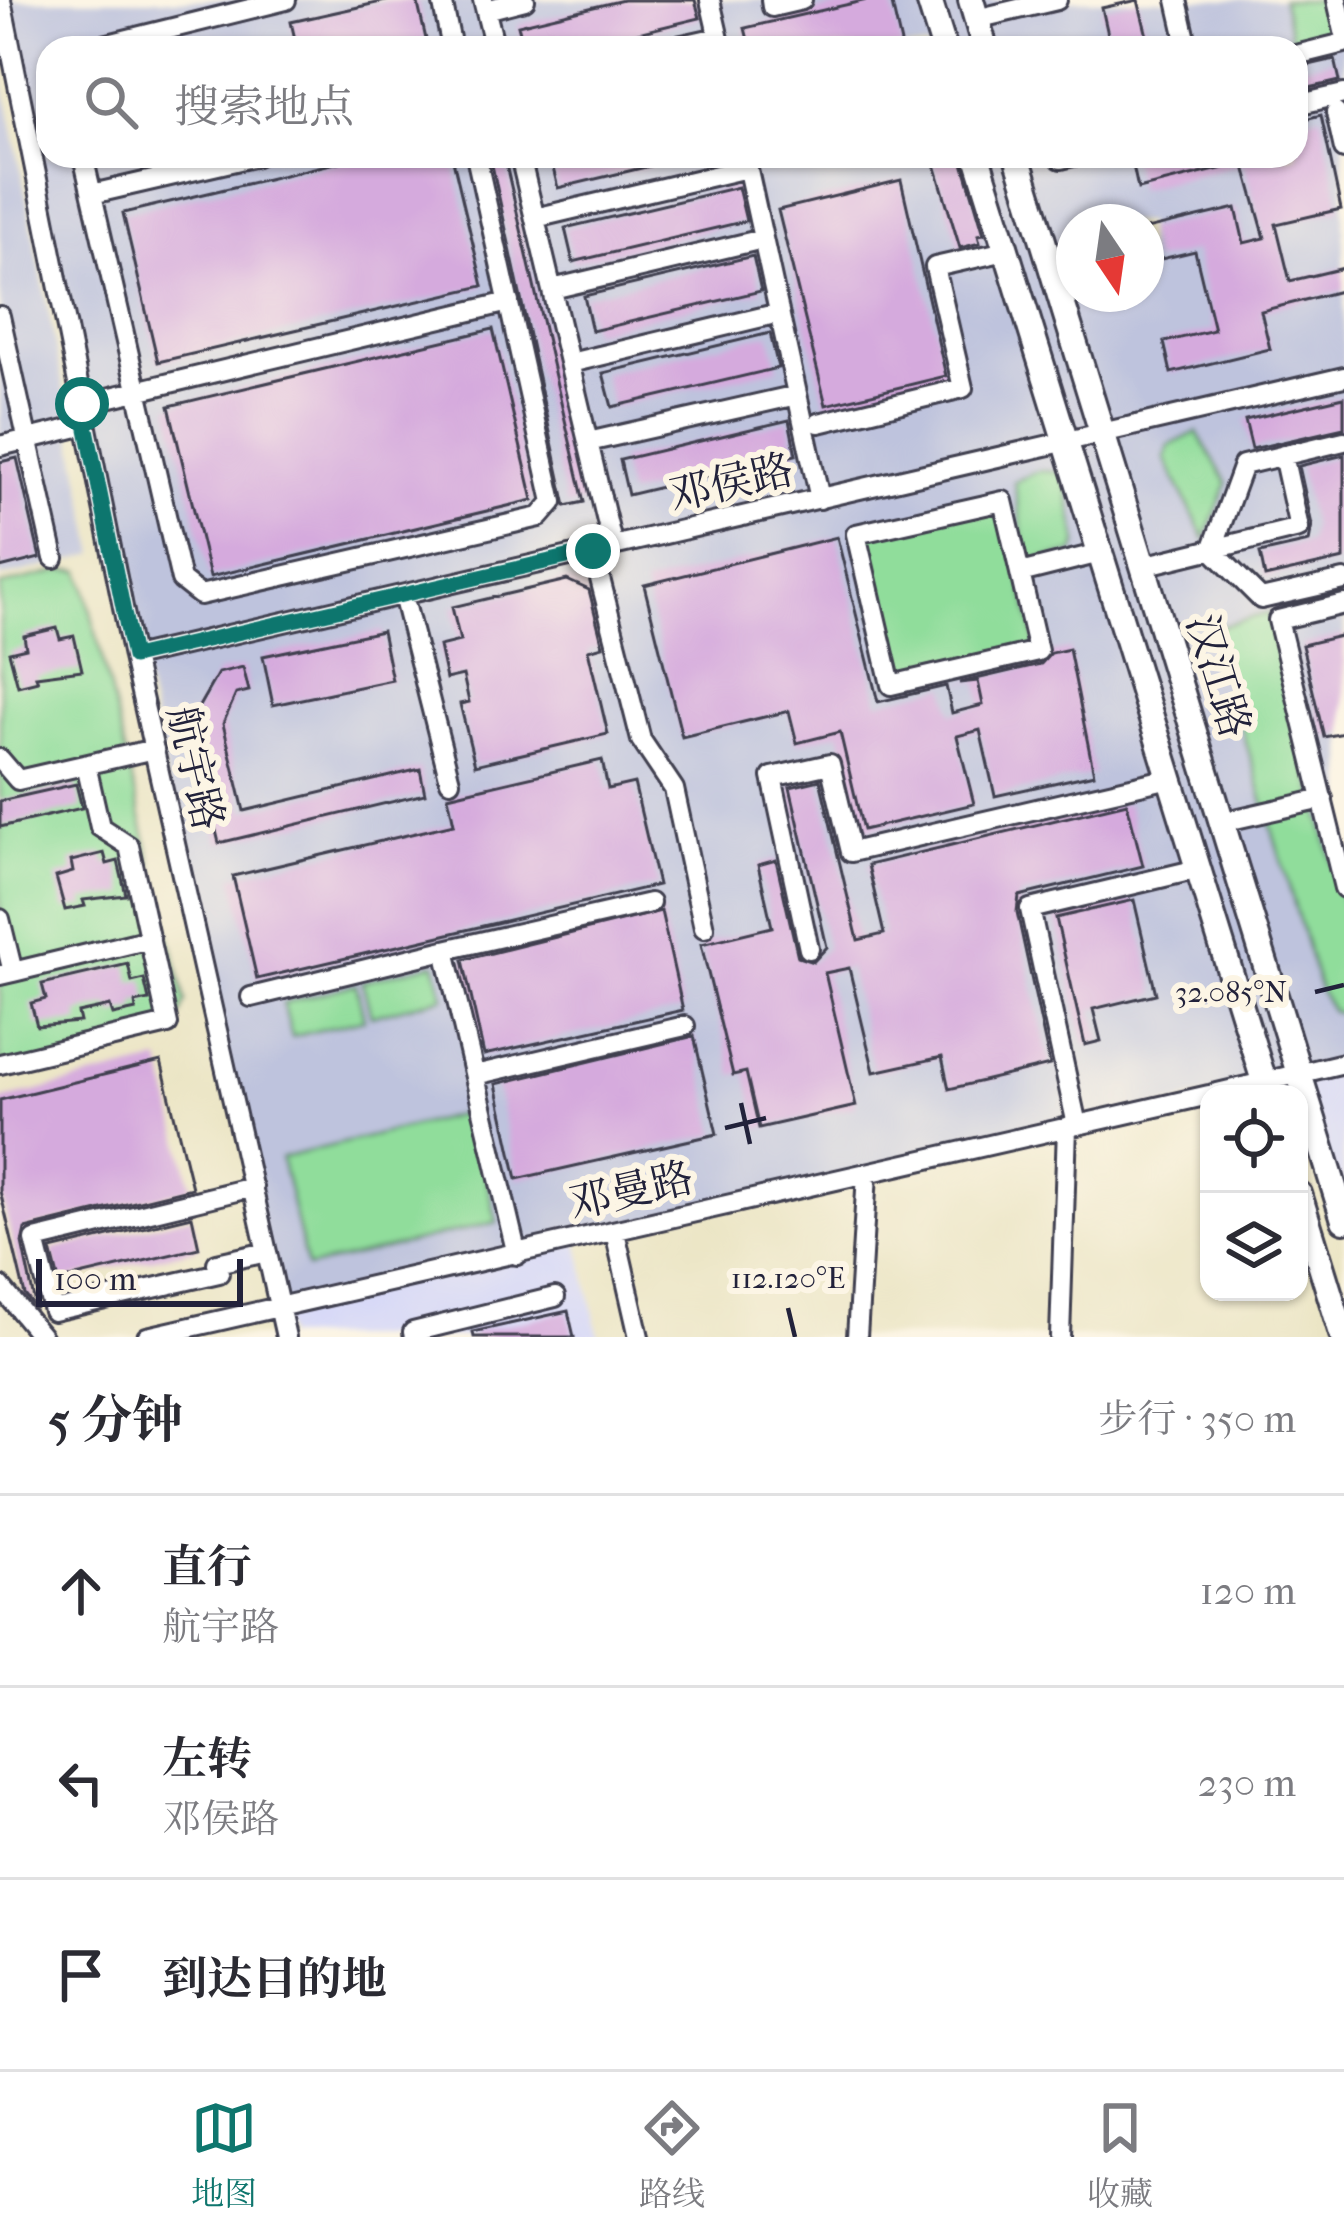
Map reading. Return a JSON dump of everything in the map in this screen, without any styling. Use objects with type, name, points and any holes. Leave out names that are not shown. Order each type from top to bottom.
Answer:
[{"type":"main road","points":[[929,0],[940,36]]},
{"type":"main road","name":"汉江路","points":[[981,168],[1265,1085]]},
{"type":"main road","name":"汉江路","points":[[1021,168],[1344,1220]]},
{"type":"main road","points":[[1308,1223],[1343,1337]]},
{"type":"street","name":"航宇路","points":[[1,0],[133,657],[286,1337]]},
{"type":"street","points":[[442,0],[450,36]]},
{"type":"street","points":[[492,36],[484,5],[525,0]]},
{"type":"street","points":[[710,0],[718,36]]},
{"type":"street","points":[[770,0],[772,8],[802,0]]},
{"type":"street","points":[[974,10],[1057,0]]},
{"type":"street","points":[[1177,0],[1185,36]]},
{"type":"street","points":[[1337,0],[1344,31]]},
{"type":"street","points":[[138,36],[274,1]]},
{"type":"street","points":[[1308,52],[1344,44]]},
{"type":"street","points":[[1308,105],[1340,104],[1344,149]]},
{"type":"street","points":[[86,168],[181,580],[200,595],[540,517],[553,502],[479,168]]},
{"type":"street","points":[[92,194],[205,168]]},
{"type":"street","points":[[523,168],[588,442],[603,549],[641,740],[674,789],[704,928]]},
{"type":"street","points":[[535,218],[723,168]]},
{"type":"street","points":[[747,168],[820,499]]},
{"type":"street","points":[[552,289],[763,239]]},
{"type":"street","points":[[819,423],[963,388],[935,267],[1006,251]]},
{"type":"street","points":[[82,404],[509,302]]},
{"type":"street","points":[[569,363],[779,313]]},
{"type":"street","points":[[0,316],[5,362],[54,558]]},
{"type":"street","name":"邓侯路","points":[[133,657],[1344,377]]},
{"type":"street","points":[[588,442],[797,395]]},
{"type":"street","points":[[0,446],[86,425]]},
{"type":"street","points":[[1212,550],[1243,464],[1344,441]]},
{"type":"street","points":[[1143,566],[1299,528],[1283,455]]},
{"type":"street","points":[[1003,500],[1020,573],[1038,651],[891,685],[856,534],[1003,500]]},
{"type":"street","points":[[1212,550],[1261,599],[1344,580]]},
{"type":"street","points":[[1020,573],[1100,553]]},
{"type":"street","points":[[403,595],[450,781]]},
{"type":"street","points":[[1344,604],[1278,620],[1344,888]]},
{"type":"street","points":[[0,759],[9,782],[154,749]]},
{"type":"street","points":[[809,949],[772,778],[830,764],[850,851],[1170,778]]},
{"type":"street","points":[[0,1064],[169,1024],[129,846],[100,827],[86,765]]},
{"type":"street","points":[[1222,822],[1323,799]]},
{"type":"street","points":[[1060,1337],[1072,1126],[1030,909],[1198,869]]},
{"type":"street","points":[[251,998],[650,903]]},
{"type":"street","points":[[0,919],[6,974],[150,939]]},
{"type":"street","points":[[445,950],[517,1255]]},
{"type":"street","points":[[475,1075],[685,1026]]},
{"type":"street","name":"邓曼路","points":[[1273,1085],[1344,1063]]},
{"type":"street","name":"邓曼路","points":[[147,1337],[1200,1097]]},
{"type":"street","points":[[857,1337],[867,1174]]},
{"type":"street","points":[[253,1187],[35,1240],[53,1311],[219,1273],[218,1263],[267,1252]]},
{"type":"street","points":[[615,1232],[639,1337]]},
{"type":"street","points":[[0,1286],[42,1337]]},
{"type":"street","points":[[414,1337],[413,1332],[555,1298]]},
{"type":"shaded area","points":[[1,0],[1344,0],[1344,1064],[1253,1085],[1200,1085],[1200,1097],[280,1309],[37,168],[1308,168],[1308,36],[36,36],[36,164]]},
{"type":"shaded area","points":[[0,63],[96,554],[0,578]]},
{"type":"shaded area","points":[[1344,1064],[1344,1219],[1308,1103],[1308,1085],[1302,1085],[1299,1074]]},
{"type":"shaded area","points":[[578,1240],[599,1337],[286,1337],[280,1309]]},
{"type":"green space","points":[[1282,0],[1328,0],[1336,31],[1308,38],[1291,36]]},
{"type":"green space","points":[[1197,432],[1227,483],[1205,539],[1165,459],[1169,446]]},
{"type":"green space","points":[[1041,470],[1064,473],[1078,542],[1074,553],[1034,560],[1026,553],[1014,482]]},
{"type":"green space","points":[[1003,501],[1038,651],[891,685],[856,534]]},
{"type":"green space","points":[[64,570],[81,571],[186,1002],[173,1035],[0,1075],[0,586]]},
{"type":"green space","points":[[1268,613],[1344,908],[1344,1015],[1332,1011],[1320,991],[1215,638],[1218,627]]},
{"type":"green space","points":[[435,963],[444,997],[371,1016],[362,981]]},
{"type":"green space","points":[[356,984],[364,1019],[292,1037],[283,1003]]},
{"type":"green space","points":[[470,1112],[497,1222],[307,1268],[281,1158]]},
{"type":"building","points":[[390,0],[417,0],[425,36],[294,36],[291,22]]},
{"type":"building","points":[[623,0],[695,0],[700,18],[626,36],[521,36],[518,25]]},
{"type":"building","points":[[867,0],[891,0],[899,36],[747,36],[745,28]]},
{"type":"building","points":[[1138,0],[1147,36],[1108,36],[1102,8]]},
{"type":"building","points":[[1335,59],[1340,81],[1308,88],[1308,65]]},
{"type":"building","points":[[1321,115],[1341,209],[1276,224],[1290,281],[1344,268],[1344,290],[1261,311],[1270,349],[1171,373],[1164,342],[1214,330],[1195,251],[1164,258],[1164,225],[1236,208],[1244,243],[1265,238],[1245,168],[1308,168],[1308,118]]},
{"type":"building","points":[[314,168],[455,168],[483,286],[158,362],[123,213]]},
{"type":"building","points":[[493,168],[507,168],[584,502],[566,506]]},
{"type":"building","points":[[553,168],[642,168],[558,188]]},
{"type":"building","points":[[936,168],[965,168],[984,234],[978,235],[980,243],[960,248]]},
{"type":"building","points":[[1134,168],[1224,168],[1138,189]]},
{"type":"building","points":[[901,180],[946,376],[826,405],[778,210]]},
{"type":"building","points":[[738,187],[746,221],[573,262],[565,228]]},
{"type":"building","points":[[753,256],[761,291],[592,331],[584,296]]},
{"type":"building","points":[[493,329],[533,500],[210,577],[169,406]]},
{"type":"building","points":[[770,333],[778,368],[612,407],[603,373]]},
{"type":"building","points":[[1344,397],[1344,428],[1252,449],[1245,420]]},
{"type":"building","points":[[789,420],[796,455],[628,495],[620,460]]},
{"type":"building","points":[[1344,455],[1344,559],[1265,577],[1260,553],[1309,542],[1312,525],[1299,466]]},
{"type":"building","points":[[17,458],[40,558],[0,568],[0,462]]},
{"type":"building","points":[[837,537],[878,702],[946,686],[952,713],[983,705],[978,681],[959,683],[1041,664],[1051,653],[1069,649],[1094,774],[995,796],[980,730],[957,736],[974,804],[863,830],[840,732],[797,743],[789,711],[682,737],[644,585]]},
{"type":"building","points":[[567,580],[589,590],[603,646],[588,650],[608,734],[475,765],[460,704],[469,702],[463,675],[446,679],[439,646],[460,641],[452,607]]},
{"type":"building","points":[[57,628],[60,639],[74,636],[82,670],[36,676],[38,681],[18,686],[9,652],[26,648],[24,636]]},
{"type":"building","points":[[382,631],[392,680],[273,705],[263,656]]},
{"type":"building","points":[[1344,635],[1344,733],[1324,737],[1302,645]]},
{"type":"building","points":[[243,667],[249,691],[236,694],[223,724],[244,811],[420,769],[425,794],[219,843],[190,722],[218,673]]},
{"type":"building","points":[[602,760],[608,789],[634,783],[658,885],[257,979],[233,876],[454,824],[448,796]]},
{"type":"building","points":[[820,780],[858,940],[884,934],[868,865],[1127,803],[1143,866],[1019,896],[1017,912],[1050,1065],[949,1089],[942,1057],[874,1072],[849,968],[825,973],[856,1106],[759,1128],[746,1072],[733,1075],[701,944],[772,927],[758,865],[776,860],[798,957],[813,962],[827,947],[790,787]]},
{"type":"building","points":[[76,784],[82,808],[0,827],[0,801]]},
{"type":"building","points":[[104,853],[107,864],[118,861],[126,895],[83,900],[85,906],[65,910],[56,877],[73,872],[71,861]]},
{"type":"building","points":[[1134,900],[1156,994],[1093,1009],[1101,1041],[1085,1045],[1056,918]]},
{"type":"building","points":[[661,911],[683,1010],[484,1055],[463,960]]},
{"type":"building","points":[[128,964],[132,982],[144,979],[149,1000],[135,1003],[136,1010],[113,1015],[110,1006],[78,1013],[80,1022],[37,1026],[31,1003],[46,999],[42,984]]},
{"type":"building","points":[[694,1036],[717,1134],[517,1179],[496,1084]]},
{"type":"building","points":[[161,1061],[192,1188],[25,1229],[22,1243],[36,1309],[25,1295],[0,1191],[0,1100]]},
{"type":"building","points":[[192,1216],[199,1248],[59,1281],[51,1250]]},
{"type":"building","points":[[568,1311],[574,1337],[474,1337],[473,1332]]},
{"type":"route","points":[[82,404],[133,657],[593,551]]}]
